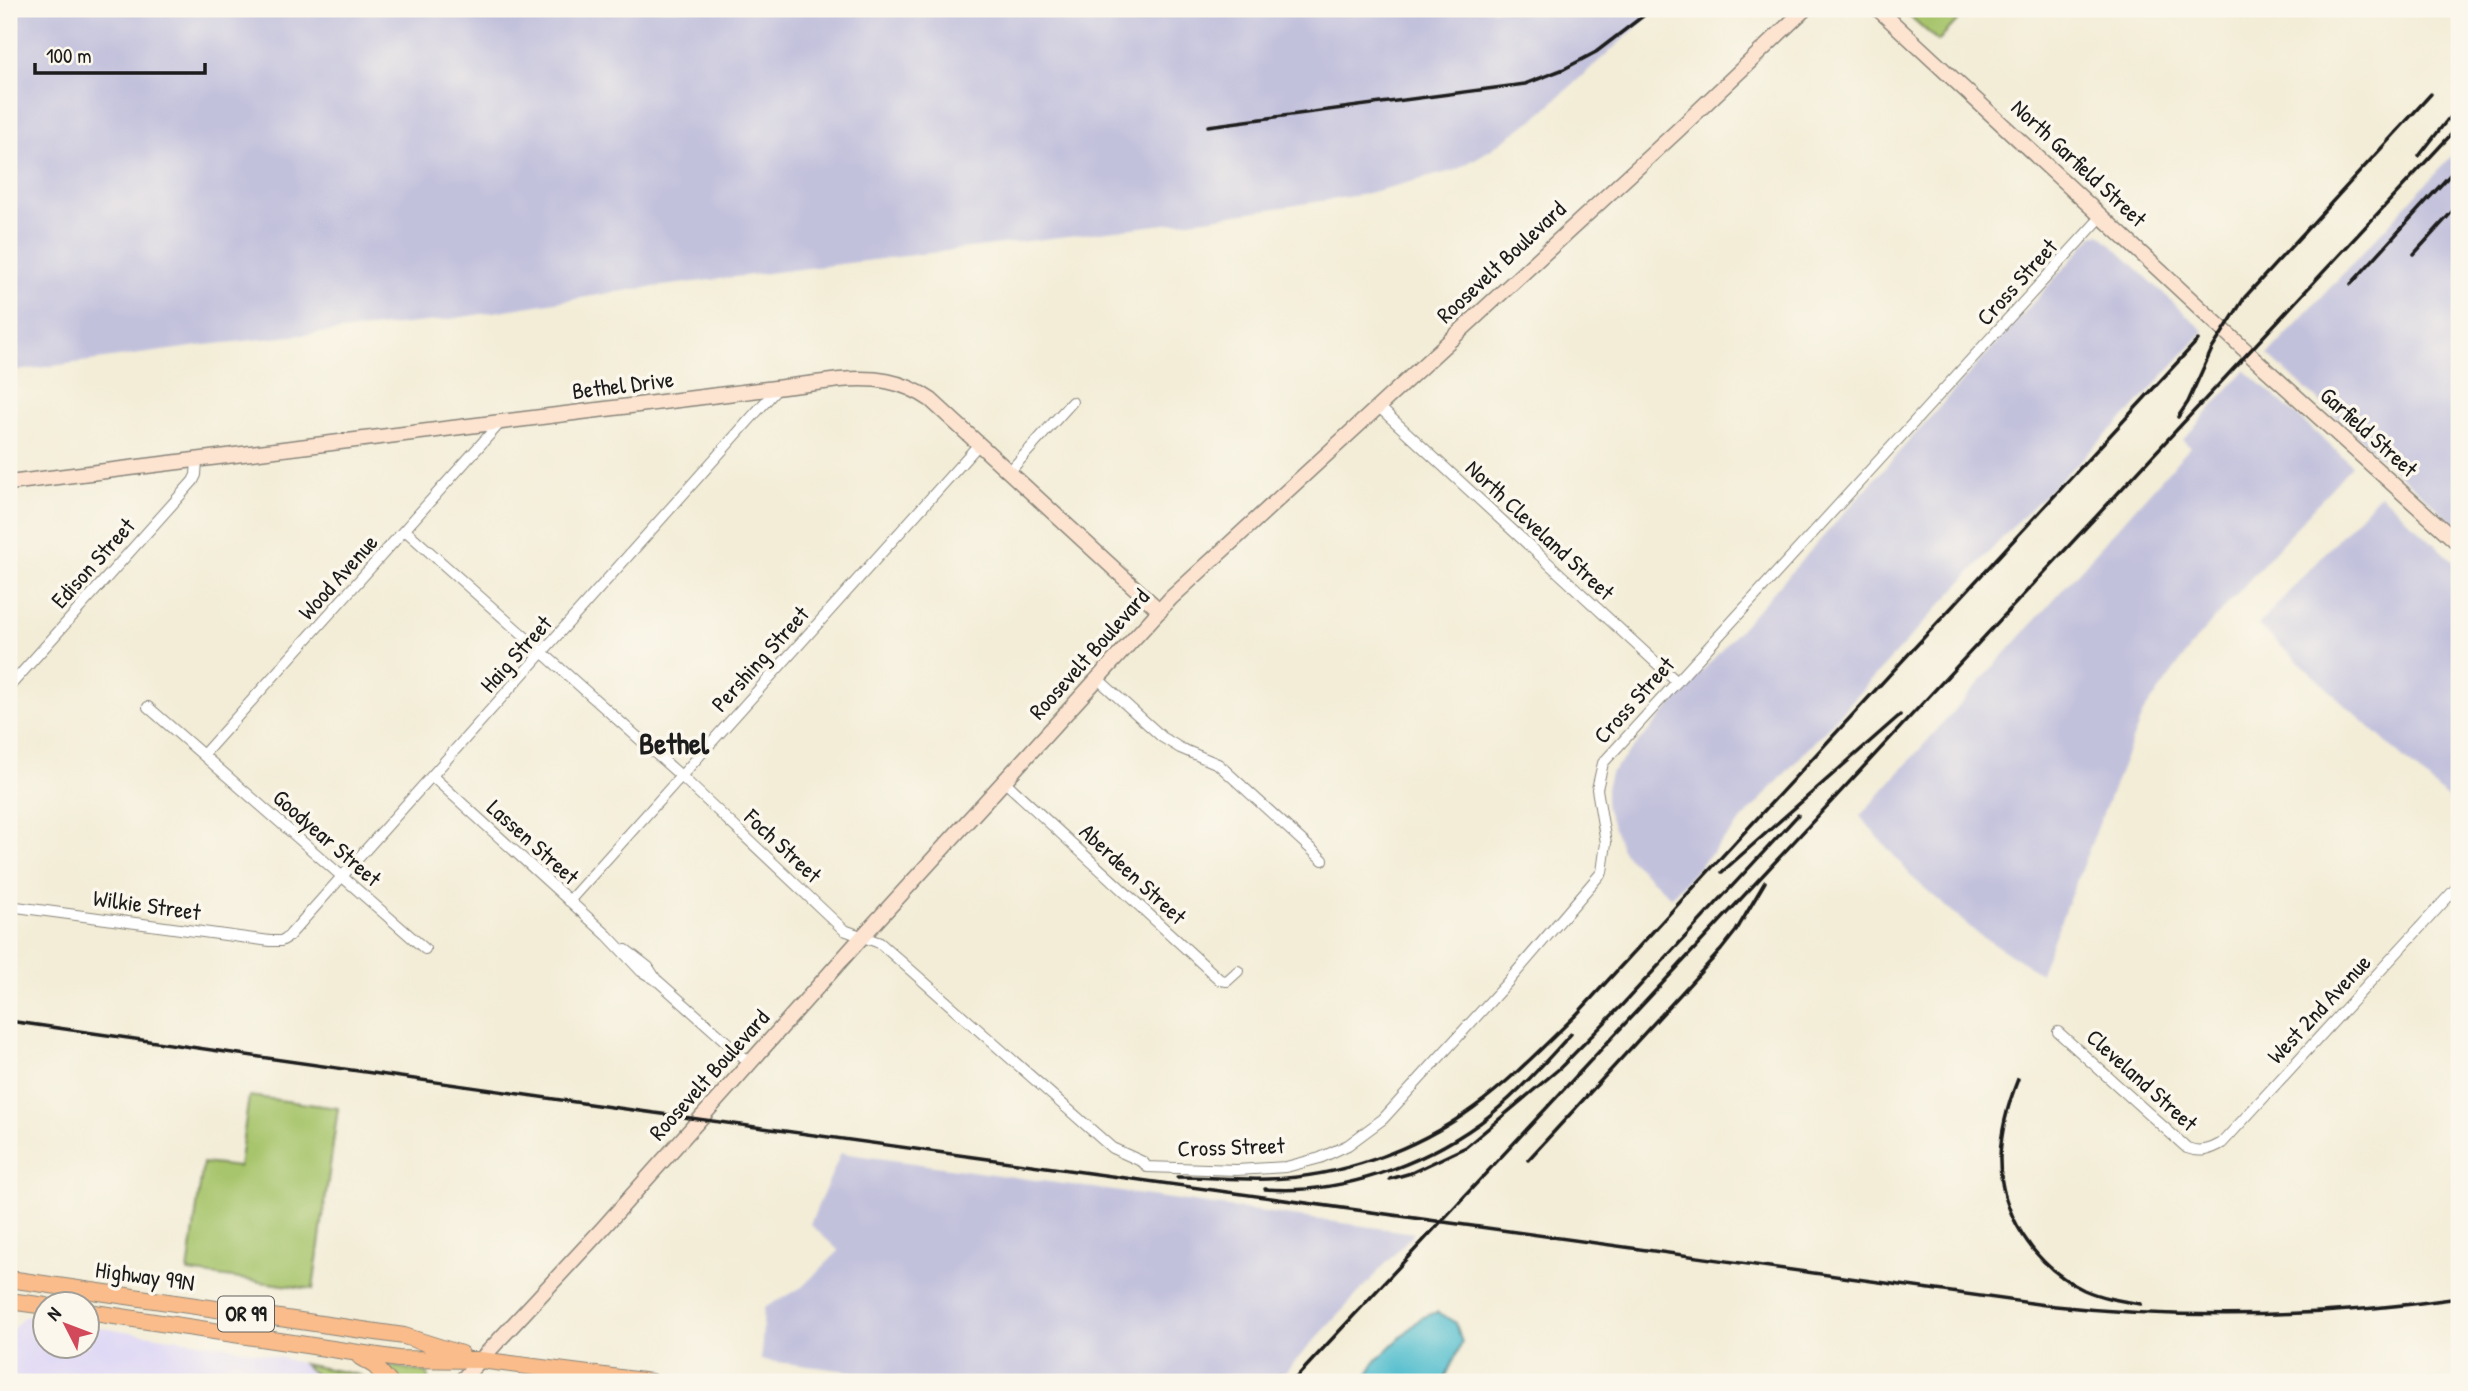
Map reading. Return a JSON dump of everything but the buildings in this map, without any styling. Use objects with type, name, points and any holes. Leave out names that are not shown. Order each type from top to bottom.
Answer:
[{"type":"main road","name":"Highway 99N","points":[[9,1279],[404,1336],[480,1360]]},
{"type":"main road","points":[[9,1301],[32,1304]]},
{"type":"main road","name":"Highway 99N","points":[[102,1314],[398,1359],[480,1360],[651,1382]]},
{"type":"main road","points":[[348,1350],[375,1366],[389,1382]]},
{"type":"street","name":"Roosevelt Boulevard","points":[[460,1382],[603,1228],[862,937],[1160,611],[1805,9]]},
{"type":"street","name":"North Garfield Street","points":[[1878,9],[2248,352]]},
{"type":"street","name":"Cross Street","points":[[1147,1167],[1237,1170],[1286,1167],[1320,1158],[1348,1145],[1382,1119],[1506,984],[1602,872],[1606,843],[1597,789],[1603,763],[2102,216]]},
{"type":"street","name":"Garfield Street","points":[[2248,352],[2459,544]]},
{"type":"street","name":"Bethel Drive","points":[[9,483],[862,378],[895,382],[931,400],[1160,611]]},
{"type":"street","name":"Haig Street","points":[[281,940],[293,933],[777,389]]},
{"type":"street","points":[[1010,471],[1072,402]]},
{"type":"street","name":"North Cleveland Street","points":[[1378,406],[1677,682]]},
{"type":"street","name":"Wood Avenue","points":[[204,755],[500,423]]},
{"type":"street","name":"Pershing Street","points":[[569,901],[980,443]]},
{"type":"street","name":"Edison Street","points":[[9,687],[193,481],[197,460]]},
{"type":"street","name":"Foch Street","points":[[406,531],[681,776],[844,930],[880,943],[1110,1147],[1143,1162],[1147,1167]]},
{"type":"street","points":[[1098,679],[1169,742],[1218,764],[1323,860]]},
{"type":"street","name":"Goodyear Street","points":[[148,707],[425,949]]},
{"type":"street","name":"Lassen Street","points":[[432,776],[607,935],[641,971],[658,981],[750,1063]]},
{"type":"street","name":"Aberdeen Street","points":[[1004,781],[1220,980],[1227,981],[1238,971]]},
{"type":"street","name":"West 2nd Avenue","points":[[2202,1151],[2222,1143],[2459,885]]},
{"type":"street","name":"Wilkie Street","points":[[9,906],[281,940]]},
{"type":"street","name":"Cleveland Street","points":[[2059,1032],[2179,1141],[2194,1150],[2202,1151]]},
{"type":"shaded area","points":[[9,9],[1657,9],[1534,119],[1490,150],[1456,170],[1360,195],[1205,219],[630,290],[444,320],[206,345],[9,372]]},
{"type":"shaded area","points":[[2459,148],[2459,528],[2268,355]]},
{"type":"shaded area","points":[[2100,234],[2204,331],[2135,407],[2017,522],[1671,897],[1627,857],[1621,847],[1606,807],[1606,788],[1610,774],[2093,236]]},
{"type":"shaded area","points":[[2245,370],[2352,465],[2199,636],[2143,713],[2040,973],[1978,934],[1914,879],[1860,816],[2190,447],[2183,440]]},
{"type":"shaded area","points":[[2380,494],[2459,567],[2459,809],[2258,625]]},
{"type":"shaded area","points":[[841,1153],[1414,1233],[1276,1382],[936,1382],[761,1360],[764,1308],[802,1287],[839,1251],[810,1224]]},
{"type":"shaded area","points":[[32,1317],[32,1360],[102,1360],[102,1328],[265,1354],[303,1364],[324,1382],[9,1382],[9,1333],[23,1318]]},
{"type":"green space","points":[[1902,9],[1968,9],[1938,41]]},
{"type":"green space","points":[[249,1096],[338,1108],[313,1289],[188,1272],[203,1163],[239,1167]]},
{"type":"green space","points":[[303,1364],[359,1375],[371,1382],[324,1382]]},
{"type":"green space","points":[[391,1366],[428,1373],[428,1382],[397,1382],[389,1370]]},
{"type":"water","points":[[1437,1312],[1456,1323],[1462,1343],[1443,1382],[1363,1382],[1376,1361],[1421,1318]]},
{"type":"railway","points":[[1208,126],[1525,84],[1564,69],[1596,52],[1643,16]]},
{"type":"railway","points":[[2178,417],[2188,402],[2212,349],[2245,297],[2431,94]]},
{"type":"railway","points":[[2419,156],[2459,105]]},
{"type":"railway","points":[[1292,1382],[2459,126]]},
{"type":"railway","points":[[2351,284],[2459,165]]},
{"type":"railway","points":[[2414,254],[2459,204]]},
{"type":"railway","points":[[1177,1177],[1268,1179],[1349,1167],[1401,1149],[1426,1137],[1487,1098],[1576,1015],[2198,340]]},
{"type":"railway","points":[[1722,872],[1900,715]]},
{"type":"railway","points":[[1390,1179],[1411,1173],[1466,1147],[1560,1068],[1798,815]]},
{"type":"railway","points":[[1528,1160],[1721,950],[1736,931],[1765,882]]},
{"type":"railway","points":[[9,1021],[2045,1305],[2148,1313],[2252,1315],[2356,1310],[2459,1298]]},
{"type":"railway","points":[[1265,1189],[1293,1190],[1350,1182],[1378,1174],[1432,1152],[1480,1123],[1505,1103],[1571,1034]]},
{"type":"railway","points":[[2018,1079],[2006,1117],[2000,1157],[2001,1178],[2013,1217],[2035,1252],[2066,1280],[2098,1295],[2141,1304]]},
{"type":"district","name":"Bethel","points":[[674,744]]}]
